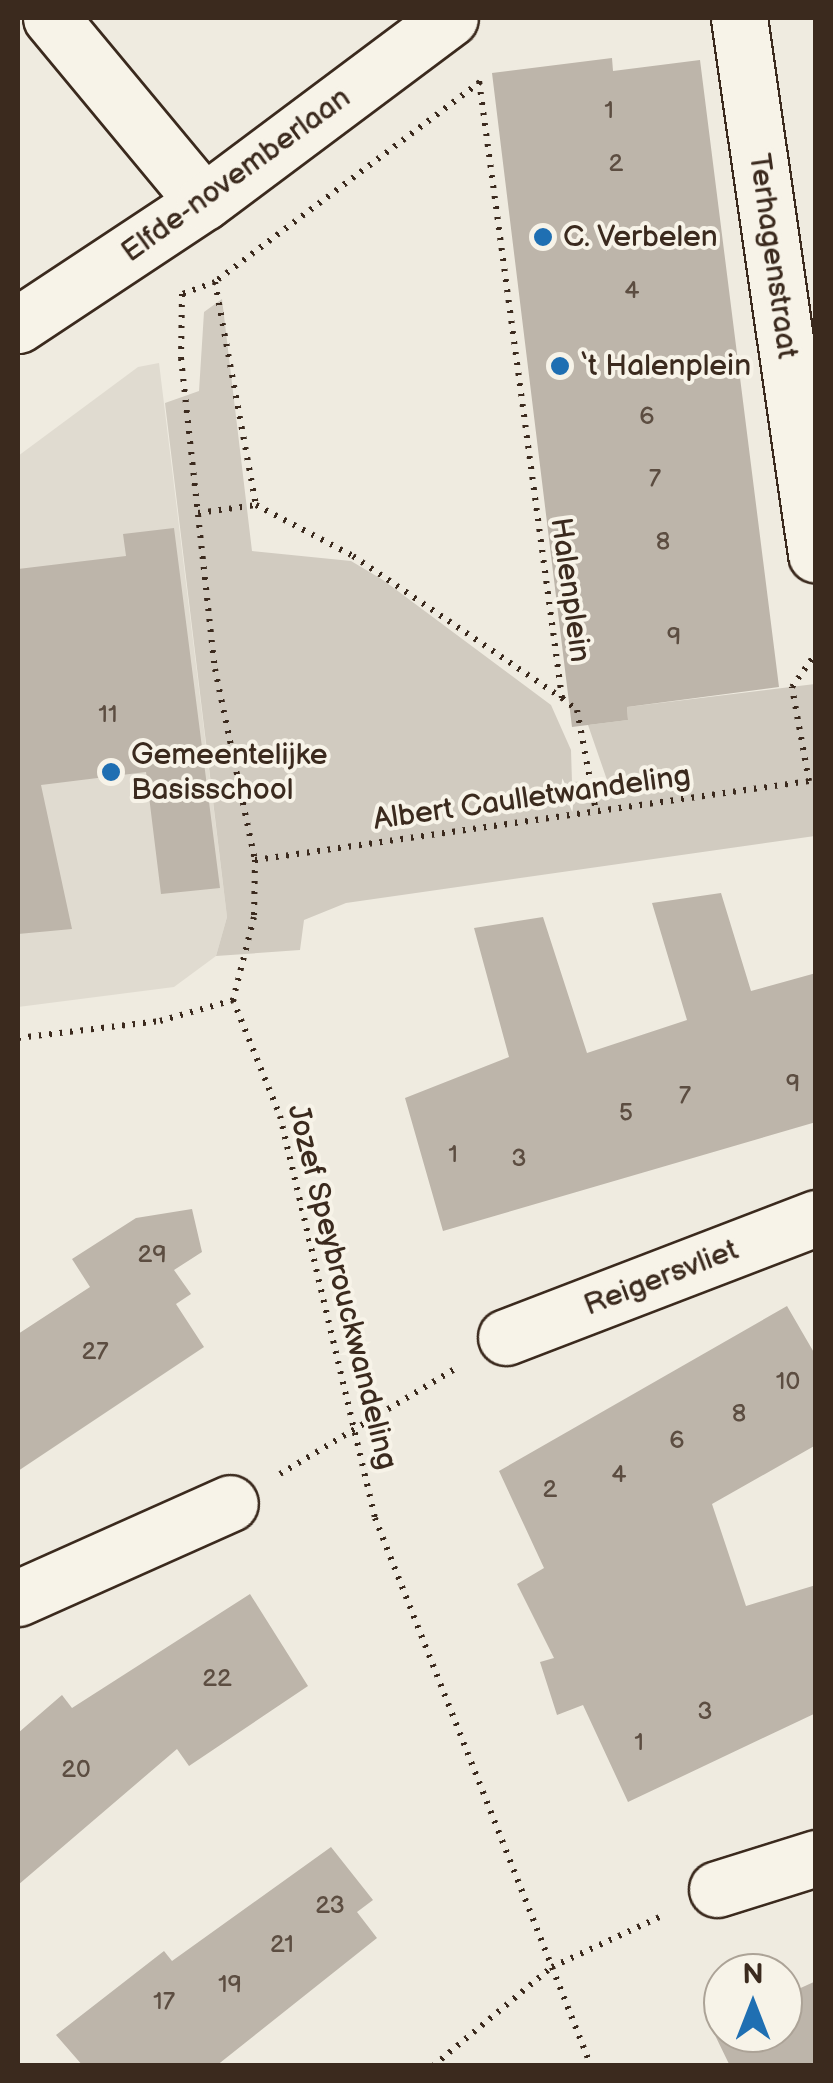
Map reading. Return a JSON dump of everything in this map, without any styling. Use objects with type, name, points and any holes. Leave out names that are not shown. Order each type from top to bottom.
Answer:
[{"type":"street","points":[[51,18],[204,202]]},
{"type":"street","name":"Terhagenstraat","points":[[739,18],[816,554]]},
{"type":"street","name":"Elfde-novemberlaan","points":[[18,325],[204,202],[441,24]]},
{"type":"street","name":"Reigersvliet","points":[[506,1338],[816,1218]]},
{"type":"street","points":[[18,1598],[230,1504]]},
{"type":"street","points":[[717,1889],[816,1858]]},
{"type":"path","points":[[18,1038],[160,1020],[233,1000],[254,917],[255,860],[215,669],[198,513],[182,294],[216,282],[480,82],[441,24]]},
{"type":"path","name":"Halenplein","points":[[480,82],[562,698]]},
{"type":"path","points":[[198,513],[256,505],[216,282]]},
{"type":"path","name":"Halenplein","points":[[256,505],[353,556],[562,698]]},
{"type":"path","points":[[812,781],[792,688],[816,652]]},
{"type":"path","points":[[562,698],[576,710],[596,812]]},
{"type":"path","name":"Albert Caulletwandeling","points":[[255,860],[812,781]]},
{"type":"path","name":"Jozef Speybrouckwandeling","points":[[233,1000],[280,1116],[375,1518],[591,2066]]},
{"type":"path","points":[[230,1504],[506,1338]]},
{"type":"path","points":[[433,2066],[552,1967],[717,1889]]},
{"type":"shaded area","points":[[222,299],[252,551],[351,561],[383,580],[551,705],[571,750],[572,782],[607,780],[588,725],[628,720],[627,707],[815,684],[815,836],[346,903],[304,920],[300,950],[216,956],[227,917],[165,403],[199,391],[204,312]]},
{"type":"shaded area","name":"Gemeentelijke Basisschool","points":[[159,363],[227,917],[216,956],[174,987],[18,1007],[18,456],[138,367]]},
{"type":"building","points":[[612,58],[613,71],[700,60],[779,687],[627,707],[628,720],[572,727],[492,73]]},
{"type":"building","points":[[174,528],[220,888],[161,894],[146,772],[41,785],[72,929],[18,934],[18,569],[126,556],[123,534]]},
{"type":"building","points":[[721,893],[751,991],[816,973],[816,1122],[443,1231],[405,1098],[509,1057],[474,928],[543,917],[587,1053],[687,1020],[652,903]]},
{"type":"building","points":[[192,1209],[202,1252],[174,1270],[191,1294],[176,1304],[204,1347],[18,1471],[18,1334],[90,1287],[72,1259],[136,1218]]},
{"type":"building","points":[[787,1306],[816,1356],[816,1445],[712,1504],[746,1606],[816,1585],[816,1713],[628,1802],[583,1705],[557,1715],[540,1662],[554,1658],[517,1584],[544,1568],[499,1471]]},
{"type":"building","points":[[250,1594],[308,1686],[189,1766],[177,1749],[18,1885],[18,1733],[62,1695],[72,1708]]},
{"type":"building","points":[[331,1847],[373,1900],[357,1912],[377,1938],[216,2066],[83,2066],[56,2035],[164,1951],[172,1961]]},
{"type":"building","points":[[816,1981],[816,2066],[730,2066],[724,2053],[803,2053],[803,1987]]},
{"type":"place","name":"C. Verbelen","points":[[543,237]]},
{"type":"place","name":"‘t Halenplein","points":[[560,366]]},
{"type":"place","name":"Gemeentelijke Basisschool","points":[[111,772]]}]
